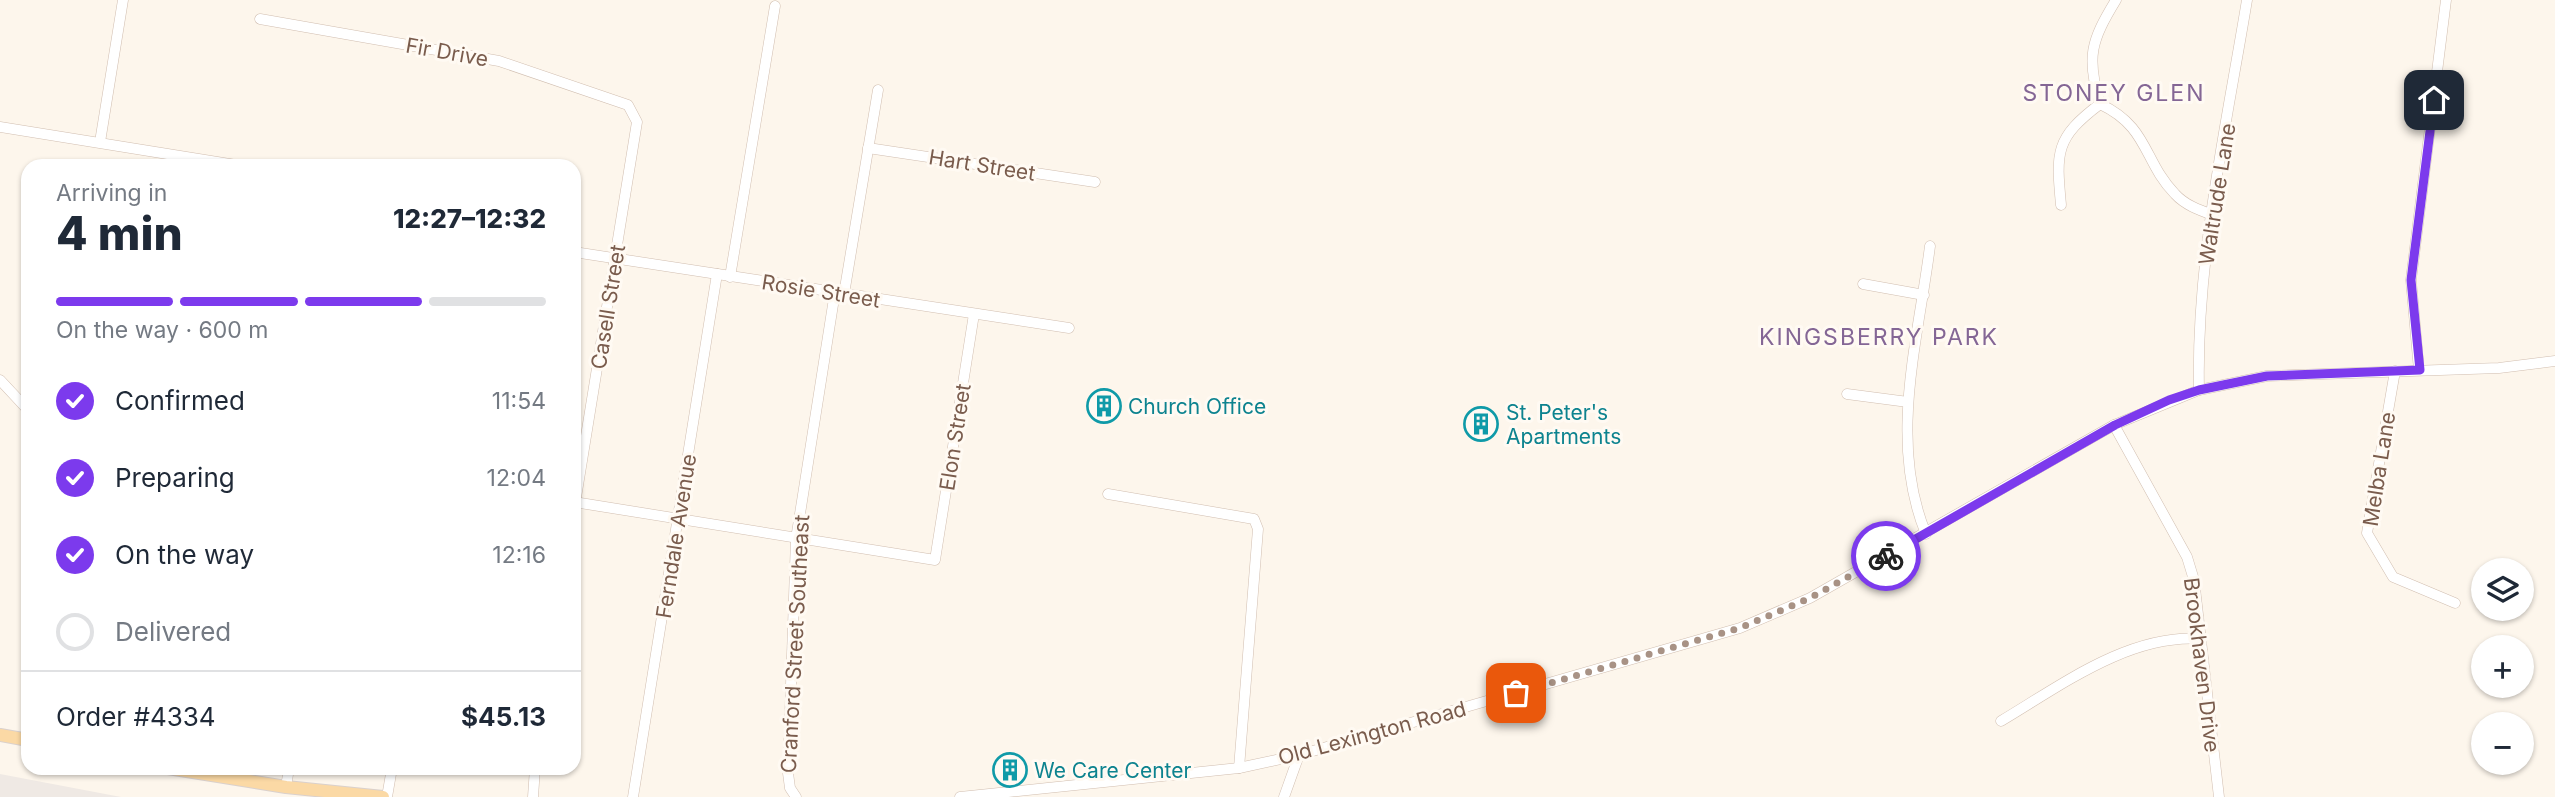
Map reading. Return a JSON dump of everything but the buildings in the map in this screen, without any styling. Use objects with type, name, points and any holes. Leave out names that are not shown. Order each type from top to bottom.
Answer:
[{"type":"main road","points":[[0,735],[21,739]]},
{"type":"main road","points":[[211,775],[286,787],[385,797]]},
{"type":"street","points":[[100,142],[123,0]]},
{"type":"street","points":[[2116,0],[2097,32],[2090,52],[2100,104],[2131,123],[2174,194],[2187,205],[2213,215]]},
{"type":"street","name":"Waltrude Lane","points":[[2199,390],[2198,335],[2213,215],[2247,0]]},
{"type":"street","points":[[2420,370],[2411,280],[2446,0]]},
{"type":"street","points":[[730,277],[775,6]]},
{"type":"street","name":"Fir Drive","points":[[260,19],[499,61],[628,105]]},
{"type":"street","name":"Cranford Street Southeast","points":[[796,797],[788,792],[796,539],[878,90]]},
{"type":"street","points":[[2061,205],[2057,168],[2060,148],[2066,136],[2100,104]]},
{"type":"street","name":"Casell Street","points":[[581,465],[617,259],[637,122],[628,105]]},
{"type":"street","points":[[0,127],[201,159]]},
{"type":"street","name":"Hart Street","points":[[869,148],[1095,182]]},
{"type":"street","points":[[1926,534],[1915,507],[1909,475],[1908,402],[1930,246]]},
{"type":"street","name":"Rosie Street","points":[[581,253],[1069,328]]},
{"type":"street","name":"Ferndale Avenue","points":[[633,797],[717,274]]},
{"type":"street","points":[[1863,284],[1924,295]]},
{"type":"street","name":"Elon Street","points":[[796,539],[935,561],[974,314]]},
{"type":"street","name":"Old Lexington Road","points":[[960,797],[1239,768],[1299,755],[1740,628],[1810,598],[2115,425],[2199,390],[2267,376],[2499,368],[2555,361]]},
{"type":"street","name":"Melba Lane","points":[[2395,371],[2367,533],[2393,577],[2455,603]]},
{"type":"street","points":[[0,380],[21,402]]},
{"type":"street","points":[[1847,394],[1908,402]]},
{"type":"street","name":"Brookhaven Drive","points":[[2115,425],[2187,557],[2194,580],[2219,797]]},
{"type":"street","points":[[1108,494],[1254,519],[1258,529],[1239,768]]},
{"type":"street","points":[[581,506],[796,539]]},
{"type":"street","points":[[2001,720],[2108,661],[2177,638],[2202,639]]},
{"type":"street","points":[[1284,797],[1299,755]]},
{"type":"street","points":[[286,787],[288,775]]},
{"type":"street","points":[[385,797],[390,775]]},
{"type":"street","points":[[533,797],[535,775]]},
{"type":"shaded area","points":[[0,774],[121,797],[0,797]]},
{"type":"way so far","points":[[1516,693],[1740,628],[1810,598],[1886,556]]},
{"type":"place","name":"Church Office","points":[[1104,406]]},
{"type":"place","name":"St. Peter's Apartments","points":[[1481,424]]},
{"type":"place","name":"We Care Center","points":[[1010,770]]},
{"type":"district","name":"STONEY GLEN","points":[[2114,93]]},
{"type":"district","name":"KINGSBERRY PARK","points":[[1879,337]]},
{"type":"route","points":[[1886,556],[2115,425],[2169,400],[2199,390],[2267,376],[2420,370],[2411,280],[2434,100]]}]
